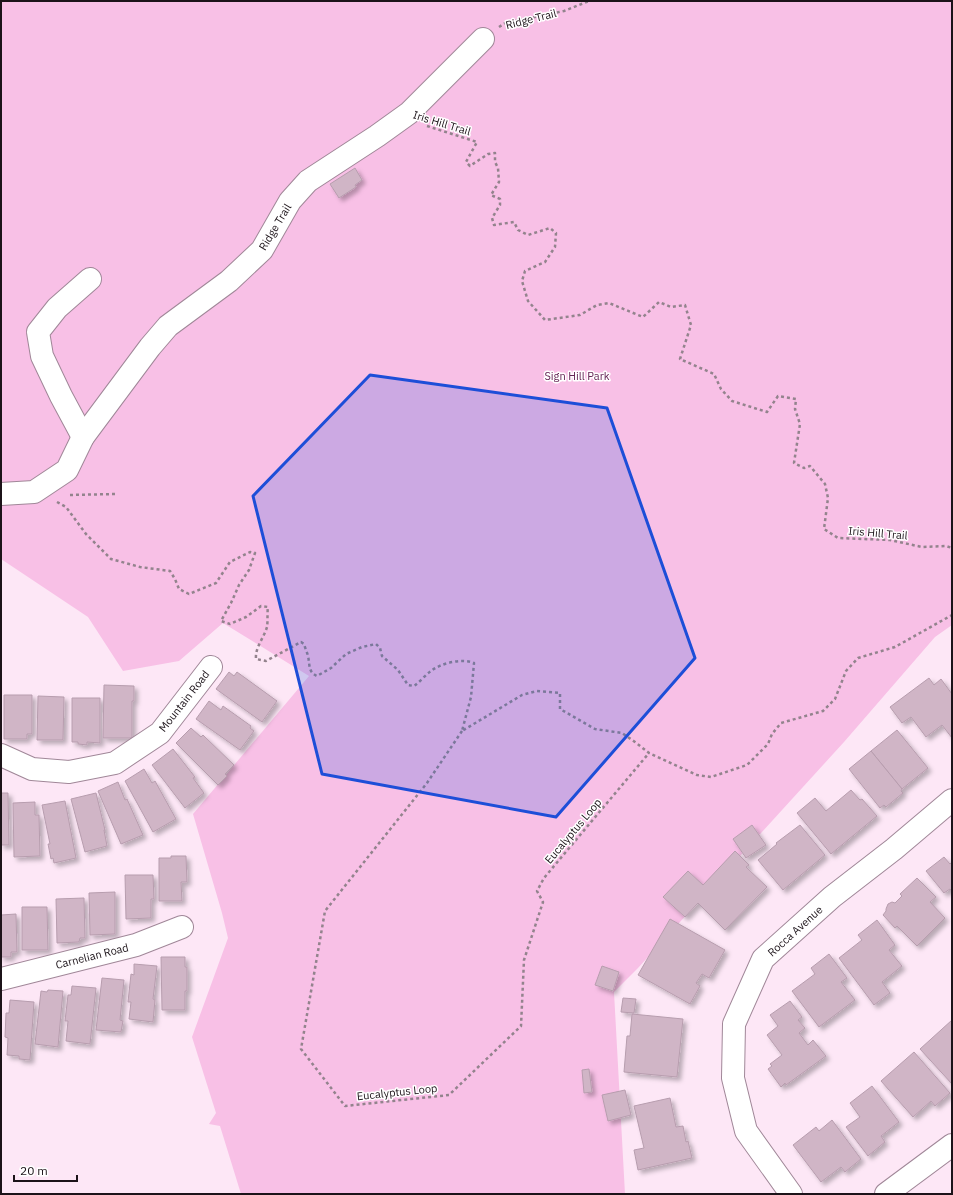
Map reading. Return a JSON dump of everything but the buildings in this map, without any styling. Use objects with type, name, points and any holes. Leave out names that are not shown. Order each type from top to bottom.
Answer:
[{"type":"street","name":"Ridge Trail","points":[[34,492],[67,470],[83,437],[150,346],[168,326],[229,281],[262,250],[290,201],[308,181],[377,136],[409,113],[483,39]]},
{"type":"street","points":[[83,437],[42,356],[38,332],[57,308],[90,279]]},
{"type":"street","points":[[1,494],[34,492]]},
{"type":"street","name":"Mountain Road","points":[[1,755],[32,769],[69,772],[115,763],[160,733],[211,667]]},
{"type":"street","name":"Rocca Avenue","points":[[791,1194],[746,1131],[733,1078],[734,1024],[763,959],[832,897],[894,849],[952,800]]},
{"type":"street","name":"Carnelian Road","points":[[1,979],[136,945],[182,927]]},
{"type":"street","points":[[886,1194],[952,1145]]},
{"type":"path","name":"Ridge Trail","points":[[483,39],[505,24],[564,11],[588,1]]},
{"type":"path","name":"Iris Hill Trail","points":[[402,118],[477,142],[466,162],[470,166],[488,154],[495,153],[495,162],[498,168],[499,182],[491,195],[500,199],[500,205],[492,218],[494,225],[514,222],[518,230],[528,235],[550,228],[556,233],[555,247],[545,262],[525,271],[522,281],[528,301],[545,320],[580,315],[597,305],[609,303],[643,317],[659,302],[671,307],[685,305],[691,324],[680,359],[714,374],[721,389],[732,401],[767,412],[778,396],[796,399],[795,409],[800,424],[794,463],[804,468],[810,466],[825,484],[828,498],[824,528],[838,538],[890,540],[922,547],[946,546],[952,548]]},
{"type":"path","points":[[34,492],[66,507],[86,534],[111,559],[140,567],[170,571],[179,589],[189,594],[216,582],[230,562],[250,552],[255,553],[249,570],[239,584],[221,621],[230,624],[246,617],[261,606],[268,607],[267,627],[256,652],[256,658],[266,661],[301,642],[304,644],[308,656],[309,669],[312,674],[317,676],[331,668],[346,654],[362,647],[376,644],[380,648],[382,656],[398,670],[408,685],[414,686],[430,671],[446,664],[469,661],[474,663],[471,697],[462,731]]},
{"type":"path","points":[[68,494],[116,494]]},
{"type":"path","points":[[462,731],[522,695],[537,691],[560,693],[560,709],[595,729],[622,733],[649,753],[697,776],[712,777],[747,765],[768,744],[772,734],[781,723],[823,711],[835,699],[846,672],[858,658],[895,647],[952,615]]},
{"type":"path","name":"Eucalyptus Loop","points":[[462,731],[427,783],[325,911],[301,1049],[345,1106],[449,1095],[521,1026],[524,960],[543,902],[537,891],[544,878],[649,753]]},
{"type":"highlighted area","points":[[370,375],[607,408],[695,658],[556,817],[322,774],[253,496]]},
{"type":"green space","name":"Sign Hill Park","points":[[1,1],[952,1],[952,625],[935,637],[844,742],[638,968],[614,992],[625,1194],[241,1194],[220,1126],[209,1124],[216,1113],[192,1037],[228,938],[193,814],[309,676],[223,623],[179,661],[123,671],[88,617],[1,559]]}]
